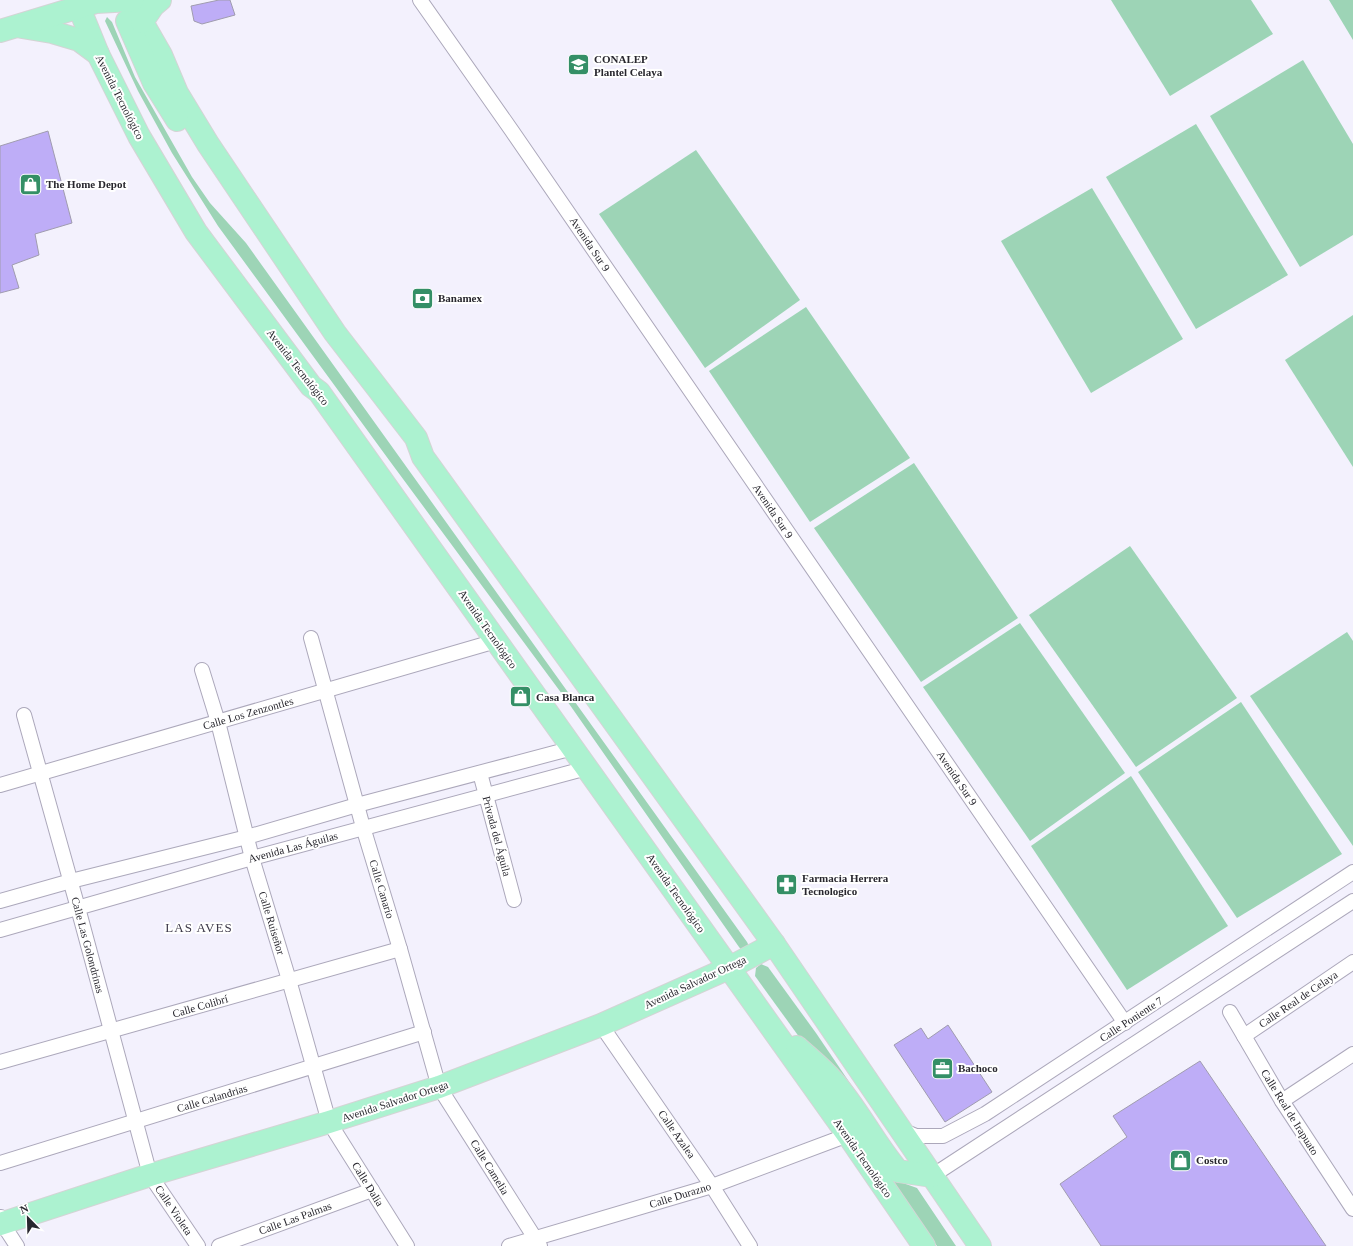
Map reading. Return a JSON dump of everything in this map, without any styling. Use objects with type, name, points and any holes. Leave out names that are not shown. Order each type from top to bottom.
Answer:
[{"type":"main road","points":[[7,29],[77,4],[96,2],[133,9],[153,6],[160,0]]},
{"type":"main road","name":"Avenida Tecnológico","points":[[77,4],[98,54],[139,136],[196,232],[311,386],[319,392],[848,1135],[924,1246]]},
{"type":"main road","points":[[133,9],[161,55],[177,93],[208,144],[334,333],[416,438],[423,457],[774,944],[980,1246]]},
{"type":"main road","points":[[97,26],[106,50],[135,109],[173,178],[319,392]]},
{"type":"main road","points":[[7,29],[52,32],[79,40],[98,54]]},
{"type":"main road","name":"Avenida Salvador Ortega","points":[[1,1221],[329,1122],[439,1087],[601,1024],[729,968],[774,944]]},
{"type":"main road","points":[[765,1018],[833,1081],[852,1106],[888,1160],[898,1171],[932,1176]]},
{"type":"street","name":"Avenida Sur 9","points":[[420,0],[516,137],[1125,1023]]},
{"type":"street","name":"Calle Canario","points":[[310,638],[363,827],[400,949],[439,1087]]},
{"type":"street","name":"Calle Los Zenzontles","points":[[0,785],[496,641]]},
{"type":"street","name":"Calle Ruiseñor","points":[[202,670],[218,722],[252,858],[289,980],[329,1122]]},
{"type":"street","name":"Calle Las Golondrinas","points":[[24,715],[71,881],[150,1175]]},
{"type":"street","name":"Avenida Las Águilas","points":[[0,901],[71,881],[247,837],[357,805],[573,748]]},
{"type":"street","name":"Avenida Las Águilas","points":[[0,930],[363,827],[587,768]]},
{"type":"street","name":"Privada del Águila","points":[[480,773],[514,900]]},
{"type":"street","name":"Calle Poniente 7","points":[[900,1130],[916,1136],[943,1136],[985,1114],[1353,872]]},
{"type":"street","name":"Calle Poniente 7","points":[[932,1176],[1353,901]]},
{"type":"street","name":"Calle Colibrí","points":[[0,1062],[400,949]]},
{"type":"street","name":"Calle Real de Celaya","points":[[1244,1036],[1353,962]]},
{"type":"street","name":"Calle Real de Irapuato","points":[[1230,1012],[1282,1101],[1353,1210]]},
{"type":"street","name":"Calle Azalea","points":[[601,1024],[712,1186],[750,1246]]},
{"type":"street","name":"Calle Calandrias","points":[[0,1163],[424,1032]]},
{"type":"street","points":[[1282,1101],[1351,1059]]},
{"type":"street","name":"Calle Camelia","points":[[439,1087],[537,1242]]},
{"type":"street","name":"Calle Dalia","points":[[329,1122],[407,1246]]},
{"type":"street","name":"Calle Durazno","points":[[509,1246],[537,1242],[712,1186],[848,1135]]},
{"type":"street","name":"Calle Violeta","points":[[150,1175],[198,1246]]},
{"type":"street","name":"Calle Las Palmas","points":[[218,1246],[372,1190]]},
{"type":"street","points":[[1,1221],[17,1246]]},
{"type":"green space","points":[[1111,0],[1251,0],[1273,34],[1170,96]]},
{"type":"green space","points":[[1329,0],[1353,0],[1353,40]]},
{"type":"green space","points":[[107,17],[112,22],[135,77],[192,177],[210,203],[246,243],[747,942],[751,950],[744,953],[739,947],[565,698],[218,226],[172,153],[138,91],[105,21]]},
{"type":"green space","points":[[1303,60],[1353,144],[1353,235],[1300,267],[1210,116]]},
{"type":"green space","points":[[1196,124],[1288,275],[1196,329],[1106,177]]},
{"type":"green space","points":[[696,150],[800,300],[705,368],[599,214]]},
{"type":"green space","points":[[1092,188],[1183,339],[1091,393],[1001,241]]},
{"type":"green space","points":[[806,307],[910,458],[810,522],[709,371]]},
{"type":"green space","points":[[1353,315],[1353,467],[1285,360]]},
{"type":"green space","points":[[914,463],[1018,618],[921,682],[814,528]]},
{"type":"green space","points":[[1130,546],[1237,698],[1136,767],[1029,615]]},
{"type":"green space","points":[[1020,623],[1125,773],[1030,841],[923,687]]},
{"type":"green space","points":[[1347,632],[1353,641],[1353,846],[1250,696]]},
{"type":"green space","points":[[1241,702],[1342,854],[1237,918],[1138,772]]},
{"type":"green space","points":[[1131,776],[1228,926],[1127,990],[1031,846]]},
{"type":"green space","points":[[761,964],[768,967],[816,1033],[898,1154],[805,1045],[755,976],[756,968]]},
{"type":"green space","points":[[886,1170],[903,1183],[917,1188],[956,1246],[937,1246],[901,1195]]},
{"type":"building","points":[[219,0],[230,0],[235,15],[202,24],[194,21],[191,6]]},
{"type":"building","name":"The Home Depot","points":[[48,131],[72,223],[35,234],[39,255],[12,265],[19,288],[0,293],[0,146]]},
{"type":"building","name":"Bachoco","points":[[948,1025],[992,1092],[945,1122],[894,1045],[921,1028],[928,1039]]},
{"type":"building","name":"Costco","points":[[1200,1061],[1326,1246],[1101,1246],[1060,1184],[1127,1137],[1113,1116]]},
{"type":"place","name":"CONALEP Plantel Celaya","points":[[578,65]]},
{"type":"place","name":"The Home Depot","points":[[31,184]]},
{"type":"place","name":"Banamex","points":[[423,298]]},
{"type":"place","name":"Casa Blanca","points":[[520,697]]},
{"type":"place","name":"Farmacia Herrera Tecnologico","points":[[786,884]]},
{"type":"place","name":"Bachoco","points":[[943,1068]]},
{"type":"place","name":"Costco","points":[[1181,1160]]},
{"type":"district","name":"LAS AVES","points":[[199,927]]}]
